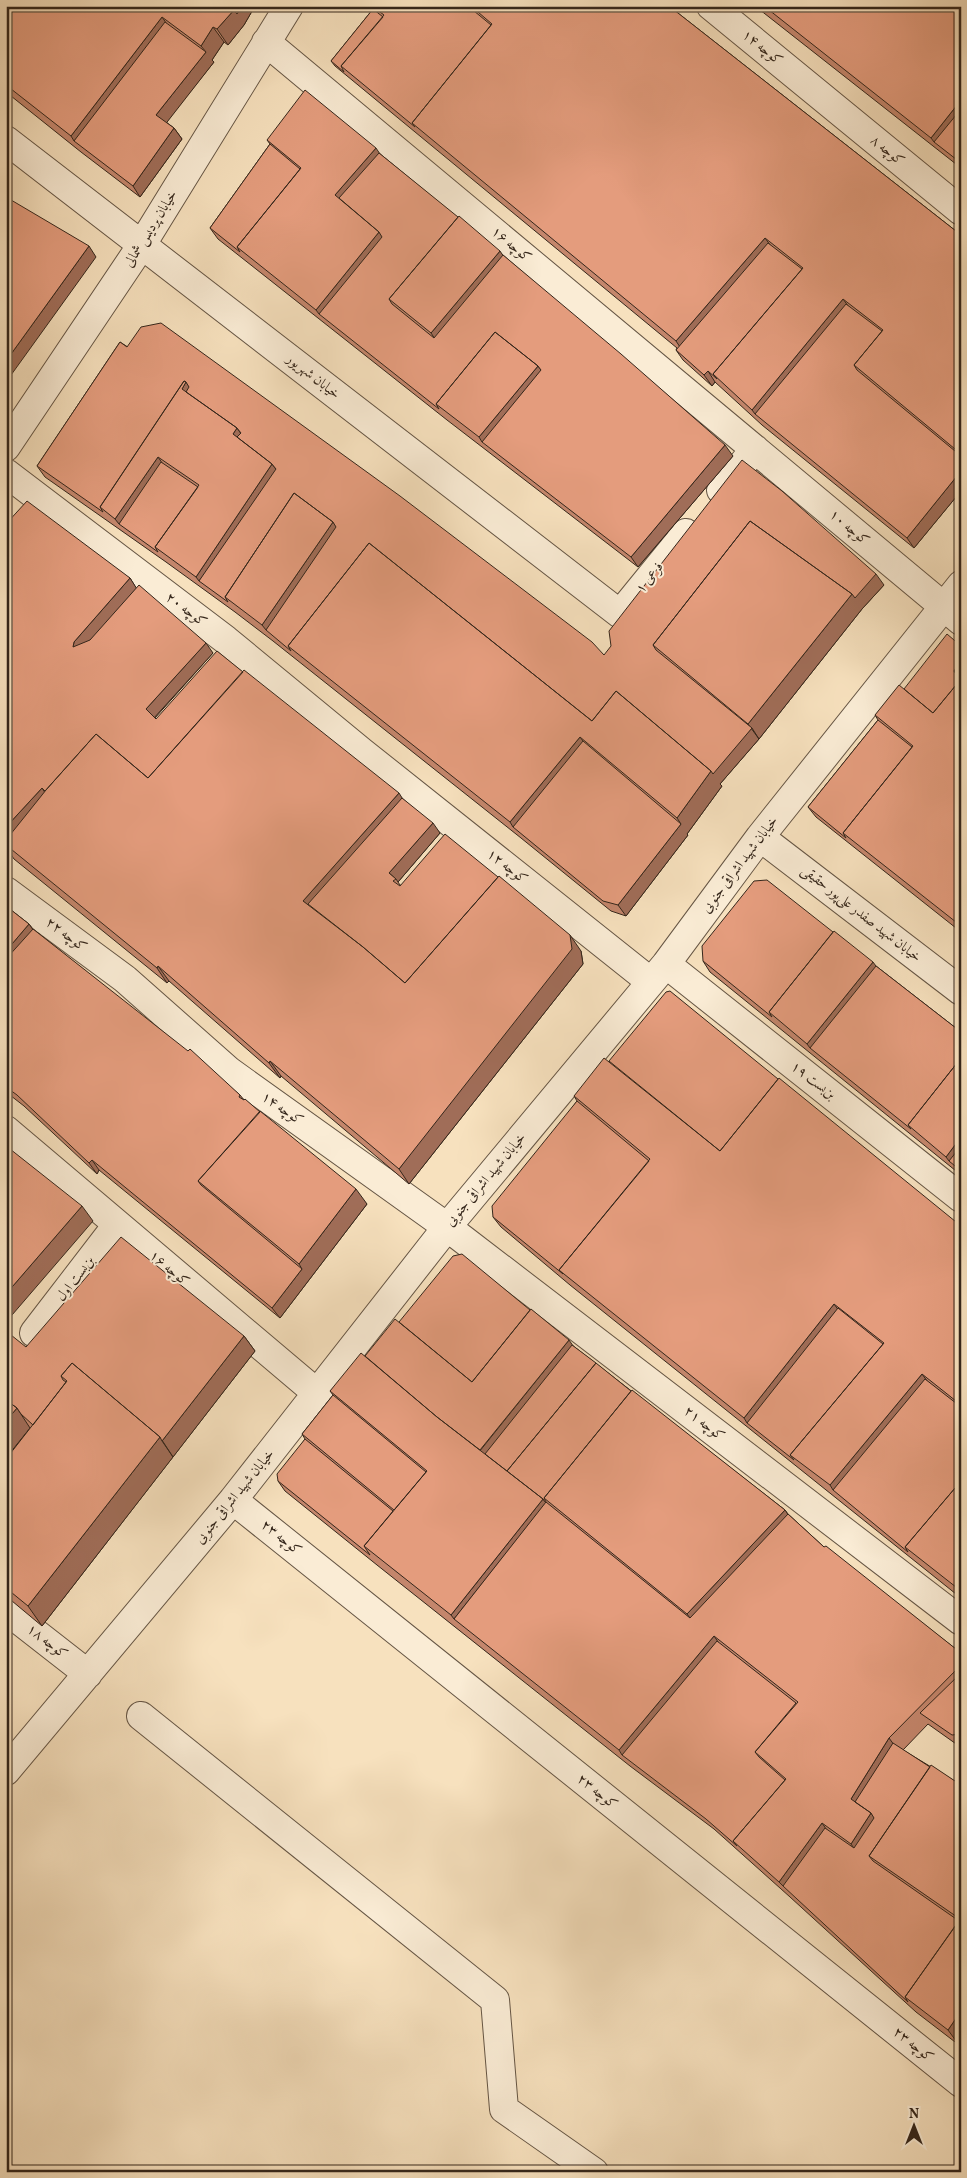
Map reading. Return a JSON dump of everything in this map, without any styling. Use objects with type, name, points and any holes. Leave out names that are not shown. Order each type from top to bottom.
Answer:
[{"type":"street","name":"خیابان پردیس شمالی","points":[[6,447],[141,246],[289,6]]},
{"type":"street","name":"کوچه ۱۴","points":[[711,6],[814,90]]},
{"type":"street","name":"کوچه ۱۶","points":[[266,42],[755,449]]},
{"type":"street","name":"کوچه ۸","points":[[814,90],[961,211]]},
{"type":"street","name":"خیابان شهریور","points":[[6,140],[620,614]]},
{"type":"street","name":"فرعی ۱","points":[[620,614],[755,449]]},
{"type":"street","name":"کوچه ۱۰","points":[[755,449],[952,614]]},
{"type":"street","name":"کوچه ۲۰","points":[[6,473],[226,640],[362,752]]},
{"type":"street","name":"خیابان شهید اشراقی جنوبی","points":[[6,1771],[233,1500],[318,1394],[447,1227],[659,973],[760,837],[952,614],[961,585]]},
{"type":"street","name":"کوچه ۱۲","points":[[362,752],[659,973]]},
{"type":"street","name":"خیابان شهید صفدر علی‌پور حقیقی","points":[[760,837],[961,991]]},
{"type":"street","name":"کوچه ۲۲","points":[[6,891],[125,979]]},
{"type":"street","name":"بن‌بست ۱۹","points":[[659,973],[961,1198]]},
{"type":"street","name":"کوچه ۱۴","points":[[125,979],[229,1071],[447,1227]]},
{"type":"street","name":"کوچه ۱۶","points":[[14,1136],[318,1394]]},
{"type":"street","name":"بن‌بست اول","points":[[34,1333],[117,1225]]},
{"type":"street","name":"کوچه ۲۱","points":[[447,1227],[961,1622]]},
{"type":"street","name":"کوچه ۲۳","points":[[233,1500],[961,2083]]},
{"type":"street","name":"کوچه ۱۸","points":[[6,1610],[88,1674]]},
{"type":"street","points":[[140,1716],[495,2000],[504,2109],[594,2172]]},
{"type":"building","points":[[6,6],[229,6],[234,10],[217,29],[213,27],[201,46],[162,17],[71,136],[6,85]]},
{"type":"building","points":[[229,6],[242,6],[237,14]]},
{"type":"building","points":[[372,6],[468,6],[491,25],[412,123],[415,127],[341,66],[384,15]]},
{"type":"building","points":[[471,6],[669,6],[961,235],[961,454],[854,365],[883,330],[843,299],[752,410],[713,374],[803,268],[765,238],[676,341],[412,123],[492,24]]},
{"type":"building","points":[[764,6],[961,6],[961,100],[931,138]]},
{"type":"building","points":[[373,9],[383,17],[341,66],[344,72],[331,61]]},
{"type":"building","points":[[165,22],[206,52],[156,115],[174,128],[133,186],[74,141]]},
{"type":"building","points":[[305,90],[376,148],[335,195],[379,232],[316,310],[237,247],[301,168],[267,140]]},
{"type":"building","points":[[961,109],[961,163],[934,142]]},
{"type":"building","points":[[270,144],[300,169],[237,247],[240,252],[210,228]]},
{"type":"building","points":[[379,153],[458,217],[389,299],[392,304],[434,338],[503,255],[621,354],[725,445],[631,557],[482,442],[541,370],[495,332],[436,404],[439,409],[319,314],[382,237],[379,232],[339,198]]},
{"type":"building","points":[[6,197],[89,246],[6,361]]},
{"type":"building","points":[[459,216],[500,251],[431,333],[389,299]]},
{"type":"building","points":[[768,243],[802,269],[713,374],[717,379],[708,371],[704,375],[676,350]]},
{"type":"building","points":[[846,304],[882,331],[854,365],[857,370],[961,456],[961,471],[907,538],[755,414]]},
{"type":"building","points":[[161,323],[400,496],[592,642],[604,655],[611,646],[609,631],[742,460],[782,491],[876,574],[855,598],[750,521],[653,645],[656,650],[752,728],[713,774],[616,691],[592,721],[369,543],[288,646],[291,651],[266,630],[336,527],[333,522],[294,493],[225,597],[228,602],[199,581],[276,469],[237,437],[241,433],[237,428],[186,392],[189,387],[186,382],[184,381],[100,507],[103,512],[37,466],[120,342],[127,347],[141,327]]},
{"type":"building","points":[[495,332],[538,366],[479,437],[436,404]]},
{"type":"building","points":[[184,381],[186,382],[182,389],[237,428],[233,434],[272,464],[196,577],[155,547],[199,485],[158,457],[115,519],[100,507]]},
{"type":"building","points":[[161,462],[198,487],[155,547],[158,552],[119,524]]},
{"type":"building","points":[[294,493],[333,522],[262,625],[225,597]]},
{"type":"building","points":[[27,501],[130,578],[74,642],[73,647],[90,640],[139,585],[206,643],[146,709],[156,719],[217,651],[243,672],[148,778],[96,734],[45,791],[42,788],[6,827],[6,524]]},
{"type":"building","points":[[750,521],[852,594],[748,724],[653,645]]},
{"type":"building","points":[[369,543],[592,721],[616,691],[711,771],[677,818],[580,737],[510,822],[288,646]]},
{"type":"building","points":[[947,634],[961,646],[961,662],[954,671],[961,679],[933,713],[904,689]]},
{"type":"building","points":[[961,662],[961,676],[954,671]]},
{"type":"building","points":[[244,670],[399,793],[303,901],[363,947],[405,983],[499,876],[570,935],[572,949],[399,1169],[270,1061],[269,1063],[158,966],[157,968],[6,845],[6,840],[46,790],[96,734],[148,778]]},
{"type":"building","points":[[961,679],[961,926],[843,833],[913,746],[875,715],[899,685],[933,713]]},
{"type":"building","points":[[878,720],[912,747],[843,833],[846,838],[808,807]]},
{"type":"building","points":[[583,741],[681,824],[618,905],[603,901],[513,827]]},
{"type":"building","points":[[402,798],[433,823],[389,873],[396,879],[393,881],[400,886],[445,834],[498,877],[405,983],[308,904]]},
{"type":"building","points":[[767,880],[833,932],[769,1012],[772,1017],[703,961],[702,946],[754,881]]},
{"type":"building","points":[[6,906],[29,924],[6,951]]},
{"type":"building","points":[[33,929],[188,1051],[190,1049],[240,1095],[239,1097],[245,1099],[260,1112],[198,1181],[302,1269],[272,1308],[92,1160],[89,1163],[17,1095],[6,1087],[6,959]]},
{"type":"building","points":[[834,931],[873,962],[807,1044],[769,1012]]},
{"type":"building","points":[[876,966],[961,1032],[961,1058],[908,1125],[911,1129],[810,1048]]},
{"type":"building","points":[[670,991],[778,1079],[720,1151],[609,1061],[666,992]]},
{"type":"building","points":[[604,1058],[720,1151],[779,1078],[961,1226],[961,1405],[922,1374],[830,1485],[790,1455],[884,1343],[834,1304],[744,1418],[559,1270],[650,1159],[574,1096]]},
{"type":"building","points":[[961,1058],[961,1137],[946,1157],[908,1125]]},
{"type":"building","points":[[577,1101],[649,1161],[559,1270],[563,1274],[493,1217],[492,1206]]},
{"type":"building","points":[[260,1111],[356,1189],[299,1264],[198,1181]]},
{"type":"building","points":[[961,1146],[961,1171],[949,1161]]},
{"type":"building","points":[[10,1149],[82,1206],[6,1294],[6,1153]]},
{"type":"building","points":[[121,1237],[244,1336],[162,1441],[160,1437],[72,1363],[61,1376],[66,1382],[33,1425],[17,1408],[6,1400],[6,1331],[26,1347]]},
{"type":"building","points":[[462,1254],[530,1310],[472,1382],[399,1322],[453,1256]]},
{"type":"building","points":[[838,1308],[883,1344],[790,1455],[794,1460],[747,1423]]},
{"type":"building","points":[[531,1309],[569,1340],[480,1450],[437,1417],[365,1356],[395,1319],[472,1382]]},
{"type":"building","points":[[572,1345],[596,1363],[507,1471],[485,1454]]},
{"type":"building","points":[[361,1353],[437,1417],[543,1499],[451,1615],[364,1546],[427,1471],[330,1391]]},
{"type":"building","points":[[72,1363],[160,1437],[28,1606],[6,1588],[6,1459],[67,1381],[61,1376]]},
{"type":"building","points":[[596,1363],[631,1391],[544,1498],[546,1503],[507,1471]]},
{"type":"building","points":[[925,1379],[961,1407],[961,1481],[905,1547],[908,1552],[833,1490]]},
{"type":"building","points":[[632,1390],[785,1510],[687,1614],[544,1498]]},
{"type":"building","points":[[333,1395],[426,1472],[394,1510],[302,1434]]},
{"type":"building","points":[[6,1400],[17,1408],[6,1421]]},
{"type":"building","points":[[305,1439],[393,1511],[364,1546],[370,1555],[278,1481],[277,1474]]},
{"type":"building","points":[[961,1481],[961,1591],[905,1547]]},
{"type":"building","points":[[546,1502],[690,1618],[788,1514],[824,1547],[826,1546],[961,1653],[961,1665],[889,1738],[851,1799],[871,1813],[851,1844],[822,1823],[779,1882],[733,1841],[786,1779],[755,1752],[798,1702],[714,1636],[619,1750],[454,1619]]},
{"type":"building","points":[[717,1641],[796,1703],[755,1752],[785,1780],[733,1841],[737,1846],[706,1819],[622,1755]]},
{"type":"building","points":[[961,1673],[961,1734],[952,1735],[920,1713]]},
{"type":"building","points":[[893,1743],[930,1767],[869,1856],[873,1861],[959,1921],[905,1997],[908,2002],[783,1886],[825,1828],[854,1848],[874,1818],[871,1813],[855,1802]]},
{"type":"building","points":[[931,1765],[961,1785],[961,2011],[948,2030],[905,1997],[960,1919],[869,1856]]}]
